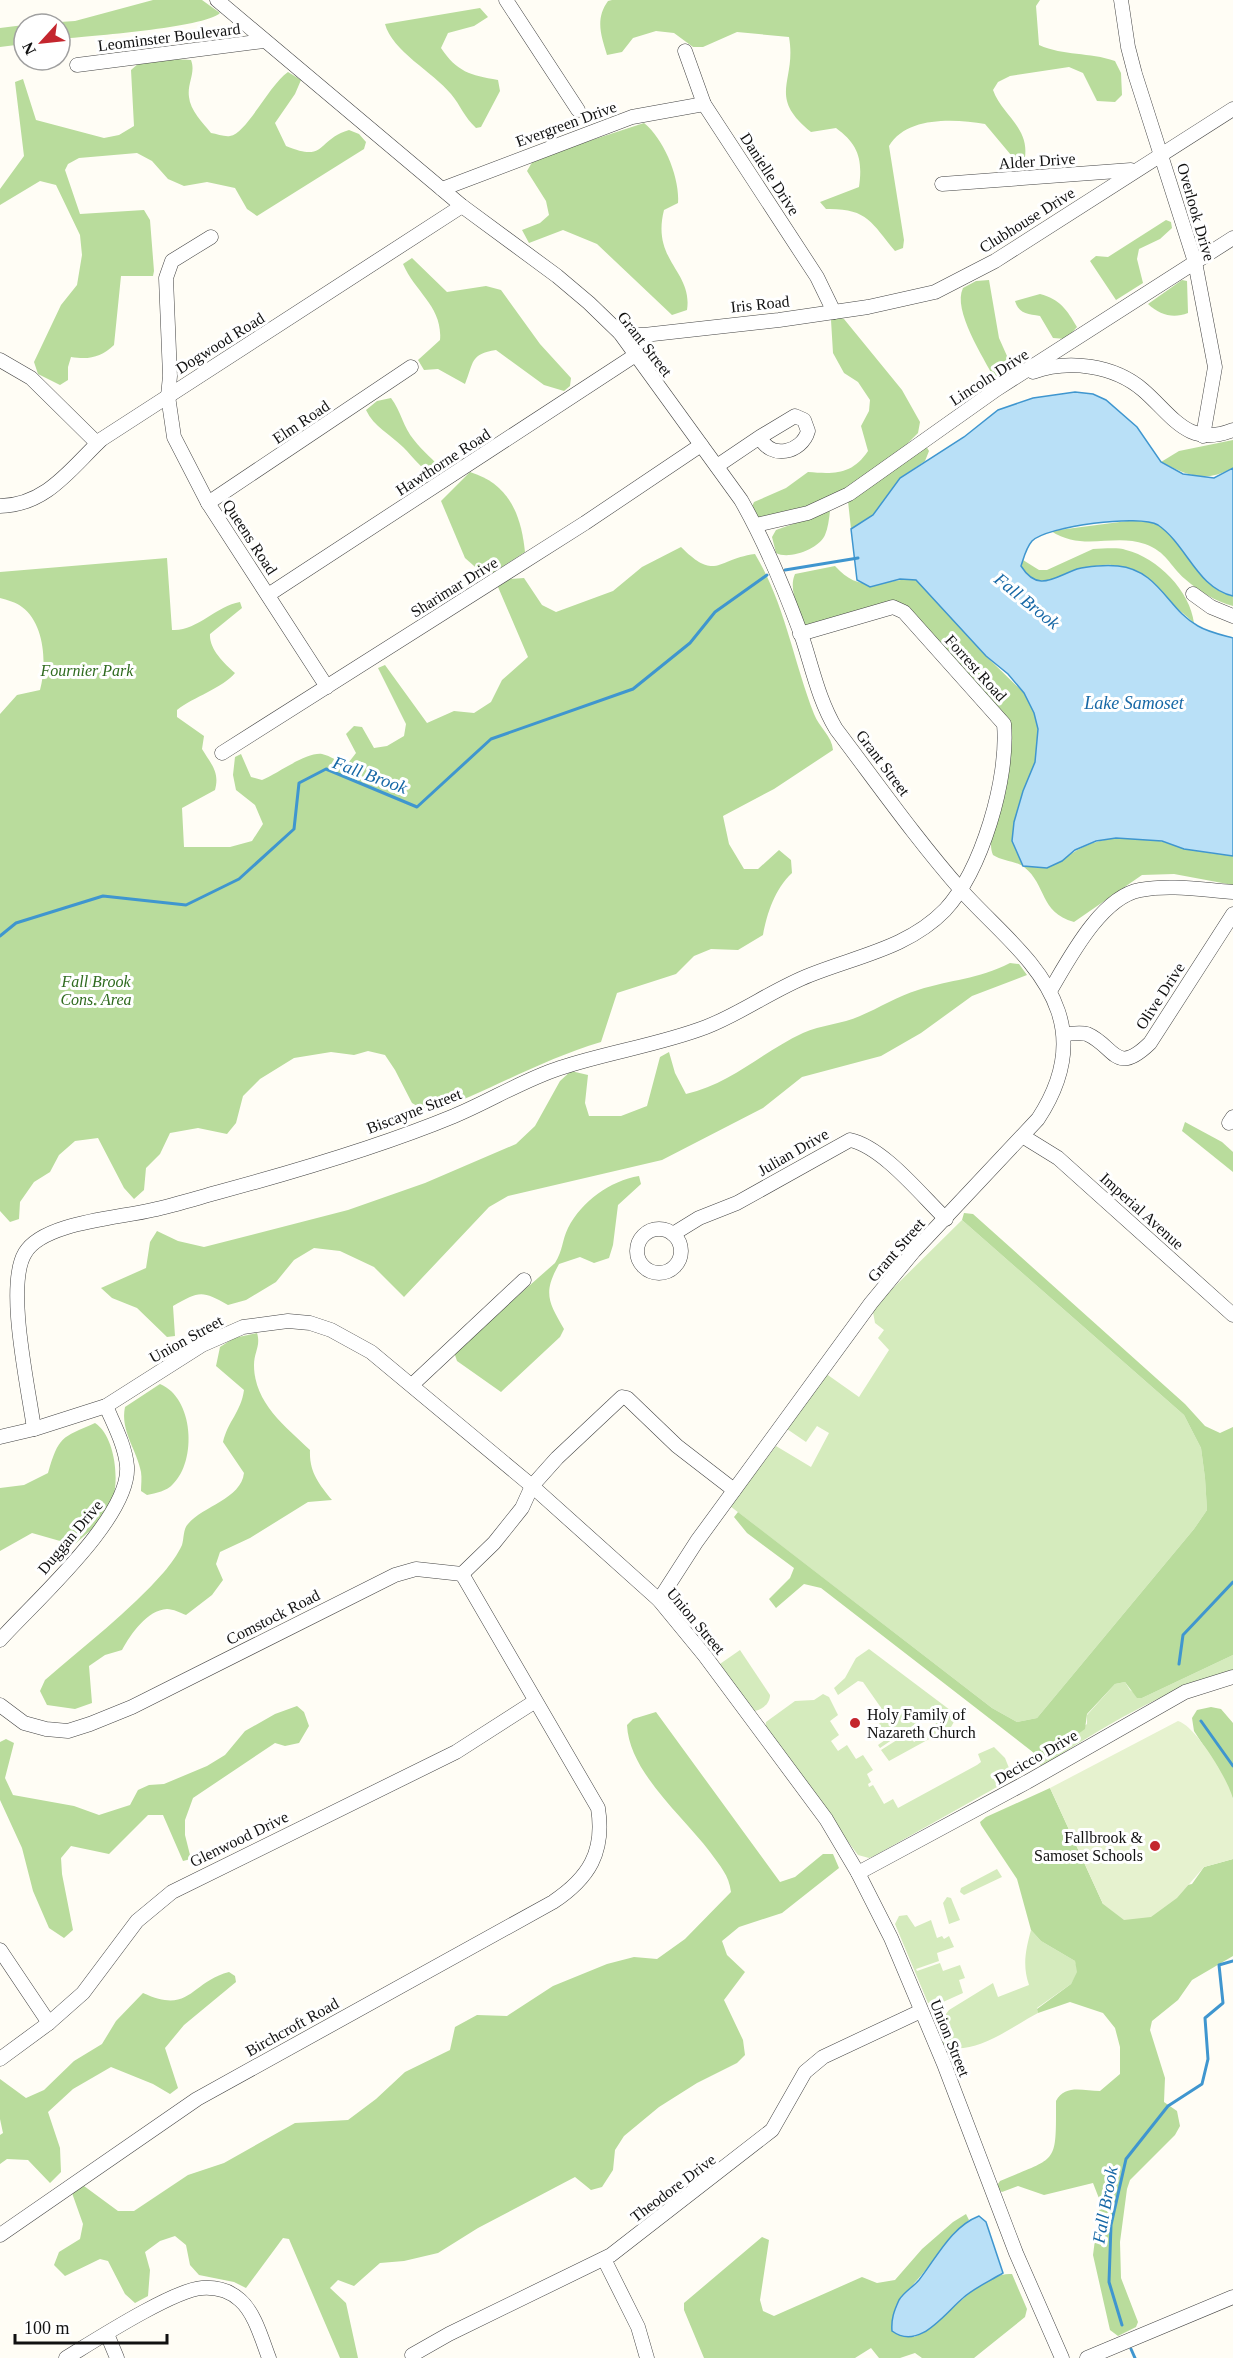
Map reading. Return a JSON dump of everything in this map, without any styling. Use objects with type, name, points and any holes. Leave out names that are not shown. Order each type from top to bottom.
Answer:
[{"type":"street","name":"Grant Street","points":[[217,0],[462,206],[557,276],[620,333],[634,356],[717,466],[756,525],[800,634],[824,709],[836,729],[961,890],[1038,972],[1050,991],[1064,1034],[1058,1079],[1050,1100],[1024,1137],[914,1251],[871,1303],[734,1491],[659,1600]]},
{"type":"street","points":[[507,0],[578,110]]},
{"type":"street","name":"Overlook Drive","points":[[1121,0],[1126,37],[1135,74],[1195,262],[1215,367],[1203,436]]},
{"type":"street","name":"Leominster Boulevard","points":[[77,65],[264,41]]},
{"type":"street","name":"Danielle Drive","points":[[685,51],[704,104],[817,277],[834,312]]},
{"type":"street","name":"Evergreen Drive","points":[[442,189],[632,117],[704,104]]},
{"type":"street","name":"Clubhouse Drive","points":[[902,299],[934,292],[994,261],[1133,170],[1233,109]]},
{"type":"street","name":"Alder Drive","points":[[942,184],[1133,170]]},
{"type":"street","name":"Dogwood Road","points":[[0,506],[14,506],[36,498],[55,487],[97,443],[462,206]]},
{"type":"street","name":"Queens Road","points":[[211,237],[172,261],[166,278],[170,376],[168,396],[174,437],[208,503],[327,687]]},
{"type":"street","name":"Lincoln Drive","points":[[756,525],[808,513],[849,494],[997,389],[1233,237]]},
{"type":"street","name":"Iris Road","points":[[620,333],[644,335],[834,312],[902,299]]},
{"type":"street","name":"Hawthorne Road","points":[[268,595],[634,356]]},
{"type":"street","points":[[0,360],[31,378],[97,443]]},
{"type":"street","name":"Elm Road","points":[[208,503],[411,367]]},
{"type":"street","points":[[1017,378],[1038,370],[1060,367],[1105,369],[1126,377],[1144,391],[1176,423],[1203,436],[1217,436],[1233,430]]},
{"type":"street","points":[[717,466],[760,437]]},
{"type":"street","name":"Sharimar Drive","points":[[222,753],[604,511],[701,445]]},
{"type":"street","points":[[1193,594],[1211,607],[1233,616]]},
{"type":"street","name":"Forrest Road","points":[[800,634],[893,607],[904,612],[1004,724],[1006,745],[994,813],[961,890]]},
{"type":"street","points":[[1050,991],[1088,933],[1118,899],[1138,890],[1160,887],[1233,892]]},
{"type":"street","name":"Biscayne Street","points":[[34,1430],[17,1296],[18,1273],[25,1252],[43,1237],[63,1228],[152,1210],[239,1187],[380,1143],[454,1116],[557,1069],[709,1026],[810,975],[895,945],[943,912],[961,890]]},
{"type":"street","name":"Olive Drive","points":[[1064,1034],[1087,1034],[1116,1057],[1128,1058],[1141,1052],[1150,1043],[1233,914]]},
{"type":"street","name":"Imperial Avenue","points":[[1024,1137],[1058,1158],[1233,1315]]},
{"type":"street","name":"Julian Drive","points":[[673,1234],[699,1218],[737,1203],[850,1140],[863,1143],[884,1159],[946,1219]]},
{"type":"street","points":[[413,1384],[524,1280]]},
{"type":"street","name":"Union Street","points":[[0,1437],[34,1430],[106,1406],[202,1345],[243,1327],[265,1322],[310,1323],[331,1330],[371,1352],[413,1384],[532,1486],[659,1600],[705,1656],[826,1819],[858,1873],[891,1938],[1016,2253],[1062,2358]]},
{"type":"street","points":[[534,1702],[462,1574],[494,1543],[515,1516],[532,1486],[618,1399],[625,1397],[677,1446],[734,1491]]},
{"type":"street","name":"Duggan Drive","points":[[0,1640],[88,1546],[116,1510],[125,1489],[127,1467],[123,1445],[106,1406]]},
{"type":"street","name":"Comstock Road","points":[[0,1705],[24,1723],[46,1729],[68,1731],[132,1707],[395,1575],[416,1569],[462,1574]]},
{"type":"street","name":"Decicco Drive","points":[[858,1873],[1027,1782],[1185,1692],[1233,1677]]},
{"type":"street","name":"Birchcroft Road","points":[[0,2235],[197,2099],[572,1890],[586,1872],[597,1852],[601,1830],[598,1808],[534,1702]]},
{"type":"street","name":"Glenwood Drive","points":[[0,2060],[49,2023],[98,1976],[122,1938],[137,1921],[172,1892],[212,1870],[456,1752],[534,1702]]},
{"type":"street","points":[[0,1950],[49,2023]]},
{"type":"street","name":"Theodore Drive","points":[[412,2355],[448,2334],[604,2259],[755,2146],[772,2130],[805,2072],[823,2057],[921,2011]]},
{"type":"street","points":[[604,2259],[638,2327],[647,2358]]},
{"type":"street","points":[[66,2358],[180,2295],[201,2288],[223,2289],[242,2301],[254,2320],[269,2358]]},
{"type":"street","points":[[1087,2358],[1233,2297]]},
{"type":"street","points":[[107,2334],[117,2358]]},
{"type":"green space","points":[[153,0],[202,0],[220,13],[210,18],[170,27],[72,38],[72,21]]},
{"type":"green space","points":[[1040,0],[1036,6],[1039,45],[1058,51],[1115,61],[1121,73],[1122,95],[1115,102],[1097,101],[1083,73],[1069,67],[1010,76],[998,82],[993,90],[997,99],[1023,137],[1025,157],[1016,161],[985,124],[946,121],[932,122],[907,129],[889,146],[904,240],[903,248],[895,251],[880,232],[860,214],[840,209],[826,209],[820,202],[859,187],[859,160],[854,146],[836,128],[811,132],[797,119],[790,108],[786,98],[789,37],[737,32],[703,47],[693,47],[674,33],[656,31],[633,38],[622,52],[607,55],[600,21],[608,1]]},
{"type":"green space","points":[[480,8],[488,17],[474,26],[448,33],[441,48],[453,62],[465,71],[498,80],[500,91],[481,127],[476,128],[443,86],[396,43],[385,24]]},
{"type":"green space","points":[[12,26],[12,46],[0,47],[0,28]]},
{"type":"green space","points":[[173,59],[191,60],[193,69],[189,92],[190,102],[197,116],[211,133],[230,136],[237,133],[244,127],[273,87],[288,72],[301,80],[295,94],[275,123],[286,146],[299,151],[315,151],[338,134],[349,130],[359,134],[366,142],[364,149],[257,216],[247,209],[235,188],[207,182],[184,186],[168,179],[152,161],[137,153],[79,158],[68,164],[65,170],[80,214],[144,210],[150,220],[154,271],[153,276],[121,276],[114,345],[95,357],[71,357],[68,380],[60,385],[38,374],[34,362],[61,305],[77,285],[82,255],[80,235],[56,185],[40,181],[0,205],[0,189],[24,156],[15,82],[23,79],[36,120],[104,138],[119,135],[134,126],[131,70],[139,63]]},
{"type":"green space","points":[[644,123],[664,149],[673,171],[678,193],[678,203],[664,210],[663,242],[684,285],[687,310],[672,315],[597,244],[563,230],[529,243],[522,230],[540,223],[549,215],[546,201],[527,171],[534,159]]},
{"type":"green space","points":[[1166,220],[1171,222],[1172,228],[1160,239],[1139,249],[1137,259],[1143,283],[1116,300],[1090,261],[1096,256],[1108,257]]},
{"type":"green space","points":[[412,258],[447,292],[486,286],[501,290],[540,344],[571,378],[570,386],[564,391],[544,385],[496,350],[481,354],[474,360],[465,384],[438,369],[424,370],[418,360],[440,340],[440,328],[433,309],[403,264]]},
{"type":"green space","points":[[989,280],[999,338],[1007,356],[1008,368],[1003,378],[994,378],[971,334],[962,309],[963,288],[976,281]]},
{"type":"green space","points":[[1182,280],[1187,281],[1188,313],[1177,316],[1167,315],[1148,304]]},
{"type":"green space","points":[[1040,294],[1053,299],[1062,306],[1077,327],[1066,339],[1053,338],[1040,316],[1022,311],[1015,301]]},
{"type":"green space","points":[[837,317],[844,319],[902,390],[920,422],[918,433],[902,449],[826,502],[758,520],[751,509],[754,502],[786,488],[808,472],[834,473],[849,469],[856,465],[868,451],[861,426],[869,411],[870,400],[858,382],[844,373],[833,353],[831,320]]},
{"type":"green space","points":[[391,398],[410,435],[443,472],[435,476],[426,470],[369,416],[366,410],[377,401]]},
{"type":"green space","points":[[1233,440],[1233,468],[1223,473],[1197,476],[1161,462],[1179,451]]},
{"type":"green space","points":[[926,446],[929,451],[925,461],[900,478],[873,515],[851,529],[848,501]]},
{"type":"green space","points":[[470,472],[494,484],[511,502],[523,538],[525,552],[493,573],[482,573],[465,558],[441,501]]},
{"type":"green space","points":[[830,511],[825,535],[817,545],[796,554],[776,553],[772,537],[776,530]]},
{"type":"green space","points":[[1135,520],[1152,522],[1166,530],[1185,550],[1209,583],[1233,596],[1233,606],[1214,599],[1196,588],[1163,555],[1145,544],[1121,540],[1075,540],[1051,531]]},
{"type":"green space","points":[[681,547],[702,564],[710,566],[717,566],[755,554],[774,592],[814,714],[832,745],[833,750],[774,789],[723,816],[729,844],[744,869],[758,869],[779,850],[791,860],[792,873],[781,886],[773,902],[763,935],[738,950],[711,949],[694,956],[676,974],[617,993],[601,1042],[557,1058],[429,1113],[412,1103],[385,1055],[368,1051],[354,1055],[331,1052],[294,1058],[260,1079],[243,1096],[236,1123],[227,1134],[198,1128],[170,1133],[160,1154],[146,1168],[144,1190],[134,1199],[124,1188],[98,1138],[75,1141],[59,1155],[50,1172],[34,1182],[20,1202],[19,1219],[10,1222],[0,1211],[0,714],[17,695],[40,690],[43,657],[40,634],[30,614],[17,604],[0,598],[0,572],[167,558],[172,630],[189,627],[231,604],[240,602],[242,608],[210,634],[215,650],[235,673],[223,683],[177,710],[177,717],[204,736],[202,749],[214,768],[216,778],[215,790],[182,808],[184,847],[230,847],[252,841],[263,824],[255,805],[236,790],[233,775],[235,757],[241,754],[251,777],[262,780],[315,754],[349,762],[356,753],[346,734],[354,726],[362,727],[374,748],[387,746],[404,736],[406,724],[378,668],[385,665],[427,723],[454,711],[474,713],[491,702],[502,680],[528,657],[498,587],[510,579],[524,578],[542,605],[556,612],[613,591],[642,567]]},
{"type":"green space","points":[[1093,549],[1126,550],[1150,560],[1161,568],[1186,599],[1194,623],[1146,584],[1119,567],[1096,566],[1037,581],[1029,578],[1021,566],[1023,560],[1039,570],[1047,570]]},
{"type":"green space","points":[[835,566],[854,581],[864,583],[916,579],[986,656],[1024,693],[1034,713],[1038,729],[1035,762],[1023,791],[1062,861],[1084,846],[1096,842],[1137,837],[1186,849],[1233,856],[1233,885],[1174,874],[1142,875],[1074,922],[1055,912],[1031,874],[1021,865],[993,855],[991,847],[993,831],[1006,788],[1009,727],[903,606],[807,627],[793,593],[795,574]]},
{"type":"green space","points":[[1010,963],[1019,964],[1027,975],[972,996],[921,1033],[881,1056],[802,1077],[763,1108],[662,1160],[508,1196],[489,1207],[404,1297],[374,1267],[340,1251],[314,1248],[294,1260],[276,1282],[246,1300],[228,1305],[200,1294],[173,1306],[175,1336],[167,1337],[137,1308],[112,1298],[101,1288],[146,1268],[150,1242],[157,1231],[178,1241],[204,1247],[348,1210],[425,1183],[516,1144],[535,1126],[560,1081],[571,1071],[588,1075],[585,1103],[589,1116],[621,1116],[647,1106],[660,1057],[669,1052],[675,1073],[686,1094],[718,1083],[803,1033],[853,1019],[930,986],[986,973]]},
{"type":"green space","points":[[1185,1122],[1222,1142],[1233,1152],[1233,1172],[1182,1131]]},
{"type":"green space","points":[[639,1176],[641,1184],[618,1205],[609,1258],[594,1263],[580,1257],[559,1264],[554,1274],[549,1290],[551,1304],[564,1329],[560,1337],[501,1392],[457,1361],[454,1352],[555,1263],[568,1228],[581,1209],[607,1188]]},
{"type":"green space","points":[[964,1213],[973,1214],[1185,1404],[1205,1426],[1220,1433],[1233,1427],[1233,1655],[1142,1698],[1137,1698],[1125,1682],[1115,1684],[1087,1714],[1085,1729],[1047,1756],[1041,1757],[821,1588],[804,1584],[776,1608],[769,1599],[790,1578],[794,1568],[747,1533],[734,1517],[738,1512],[992,1708],[1017,1722],[1037,1718],[1194,1529],[1207,1510],[1205,1478],[1201,1448],[1184,1415],[962,1220]]},
{"type":"green space","points":[[962,1220],[1184,1415],[1201,1448],[1205,1478],[1207,1510],[1194,1529],[1037,1718],[1017,1722],[992,1708],[730,1506],[776,1446],[811,1467],[829,1433],[817,1426],[806,1442],[787,1429],[825,1373],[859,1397],[889,1350],[878,1338],[884,1330],[875,1323],[873,1312],[877,1304]]},
{"type":"green space","points":[[257,1333],[258,1342],[254,1365],[259,1391],[273,1413],[310,1450],[313,1471],[332,1500],[308,1502],[250,1538],[220,1552],[216,1564],[223,1580],[212,1595],[186,1615],[167,1609],[160,1610],[146,1618],[122,1650],[105,1655],[89,1666],[92,1703],[75,1709],[47,1705],[40,1691],[45,1680],[122,1615],[150,1587],[178,1552],[186,1526],[229,1496],[241,1482],[244,1473],[223,1442],[244,1390],[216,1366],[220,1347],[234,1338]]},
{"type":"green space","points":[[160,1384],[171,1391],[180,1402],[188,1431],[188,1446],[181,1474],[173,1484],[165,1490],[147,1495],[141,1491],[141,1472],[125,1424],[125,1407]]},
{"type":"green space","points":[[95,1423],[108,1440],[115,1465],[115,1492],[107,1513],[74,1545],[32,1533],[0,1551],[0,1488],[24,1485],[48,1473],[55,1452],[63,1440]]},
{"type":"green space","points":[[869,1649],[954,1713],[955,1720],[951,1727],[889,1761],[881,1750],[908,1733],[914,1742],[938,1727],[930,1714],[880,1748],[878,1745],[885,1740],[876,1726],[884,1720],[881,1715],[884,1712],[863,1682],[858,1681],[838,1695],[834,1688],[845,1678],[856,1658]]},
{"type":"green space","points":[[740,1650],[770,1695],[767,1704],[759,1710],[752,1711],[717,1666]]},
{"type":"green space","points":[[1233,1655],[1233,1670],[1182,1688],[1133,1711],[1041,1767],[1035,1753],[1041,1757],[1087,1724],[1087,1715],[1115,1684],[1125,1682],[1130,1690],[1142,1698]]},
{"type":"green space","points":[[823,1694],[829,1697],[838,1715],[830,1721],[839,1735],[831,1741],[838,1751],[847,1745],[856,1759],[863,1755],[873,1770],[867,1774],[871,1782],[868,1784],[869,1787],[873,1785],[884,1804],[893,1799],[898,1808],[977,1765],[981,1762],[978,1754],[994,1747],[1005,1758],[1013,1778],[874,1856],[869,1858],[858,1855],[765,1731],[766,1722],[795,1701],[814,1700]]},
{"type":"green space","points":[[297,1706],[304,1712],[309,1726],[299,1743],[285,1746],[275,1743],[193,1798],[185,1820],[185,1835],[191,1859],[183,1861],[163,1815],[148,1815],[109,1854],[71,1846],[61,1858],[73,1930],[64,1938],[49,1928],[33,1891],[22,1848],[0,1800],[0,1742],[6,1739],[14,1743],[5,1778],[13,1795],[74,1806],[99,1815],[130,1805],[138,1790],[149,1785],[164,1784],[207,1766],[225,1755],[245,1731],[275,1714]]},
{"type":"green space","points":[[1211,1707],[1221,1709],[1233,1723],[1233,1799],[1218,1768],[1194,1731],[1192,1718],[1197,1710]]},
{"type":"green space","points":[[656,1712],[780,1882],[795,1877],[823,1854],[833,1854],[839,1868],[782,1913],[739,1927],[722,1941],[727,1955],[745,1972],[724,2000],[743,2040],[745,2055],[737,2063],[697,2083],[659,2107],[624,2136],[615,2150],[613,2170],[602,2187],[591,2190],[575,2177],[478,2228],[438,2253],[404,2261],[380,2263],[354,2286],[338,2280],[330,2288],[346,2303],[358,2358],[340,2358],[289,2239],[283,2238],[246,2288],[234,2282],[199,2275],[190,2265],[186,2245],[175,2236],[160,2241],[145,2252],[150,2270],[148,2296],[135,2303],[125,2294],[108,2261],[100,2259],[65,2276],[54,2265],[59,2252],[80,2239],[83,2224],[72,2193],[84,2186],[118,2211],[134,2211],[188,2175],[224,2163],[295,2123],[348,2120],[376,2099],[405,2072],[450,2050],[455,2027],[477,2015],[507,2016],[553,1986],[607,1964],[634,1957],[657,1959],[685,1939],[731,1892],[721,1866],[659,1793],[637,1760],[627,1725],[633,1719]]},
{"type":"green space","points":[[1178,1721],[1194,1733],[1202,1743],[1219,1768],[1230,1791],[1233,1799],[1233,1859],[1204,1867],[1177,1898],[1151,1917],[1124,1920],[1103,1904],[1050,1788]]},
{"type":"green space","points":[[1050,1788],[1103,1904],[1192,1884],[1204,1867],[1233,1859],[1233,1956],[1192,1980],[1178,2000],[1152,2021],[1150,2030],[1165,2078],[1164,2102],[1177,2111],[1180,2126],[1175,2135],[1130,2180],[1127,2189],[1120,2242],[1121,2278],[1138,2322],[1136,2327],[1118,2336],[1110,2330],[1093,2255],[1100,2201],[1093,2183],[1044,2195],[1018,2186],[1002,2192],[996,2187],[1000,2181],[1043,2162],[1050,2156],[1054,2148],[1056,2101],[1064,2092],[1069,2090],[1100,2091],[1120,2074],[1120,2047],[1115,2028],[1103,2013],[1070,2002],[1038,2013],[1037,2009],[1071,1984],[1077,1972],[1075,1961],[1041,1941],[1031,1930],[1017,1879],[980,1822],[986,1817]]},
{"type":"green space","points":[[997,1869],[1002,1877],[964,1895],[960,1892],[961,1888]]},
{"type":"green space","points":[[947,1897],[951,1898],[960,1920],[949,1924],[943,1903]]},
{"type":"green space","points":[[907,1915],[915,1927],[931,1920],[937,1938],[942,1936],[944,1939],[949,1936],[954,1947],[937,1953],[939,1961],[916,1969],[917,1971],[940,1963],[943,1971],[960,1965],[965,1978],[959,1980],[963,1993],[943,2002],[928,2003],[895,1924],[899,1916]]},
{"type":"green space","points":[[1031,1930],[1041,1941],[1075,1961],[1078,1972],[1071,1984],[1037,2008],[1038,2013],[993,2038],[968,2047],[944,2046],[937,2026],[949,2010],[993,1983],[998,1997],[1029,1985],[1025,1964]]},
{"type":"green space","points":[[229,1972],[235,1976],[236,1982],[184,2025],[165,2048],[178,2088],[170,2094],[153,2084],[111,2067],[73,2089],[48,2112],[60,2148],[61,2172],[50,2183],[28,2160],[7,2159],[0,2164],[0,2135],[3,2133],[0,2119],[0,2079],[26,2098],[44,2090],[74,2061],[102,2044],[116,2021],[143,1993],[159,1999],[181,1999],[216,1977]]},
{"type":"green space","points":[[966,2214],[969,2220],[900,2298],[914,2337],[975,2289],[1000,2275],[1012,2274],[1027,2309],[1025,2317],[974,2358],[922,2358],[915,2353],[900,2358],[879,2358],[871,2348],[855,2358],[704,2358],[684,2310],[684,2303],[762,2237],[769,2240],[760,2300],[763,2311],[774,2316],[862,2277],[877,2283],[895,2280],[922,2249],[953,2222]]},
{"type":"water","name":"Lake Samoset","points":[[1075,392],[1093,394],[1106,400],[1137,427],[1161,462],[1183,474],[1214,478],[1233,468],[1233,596],[1210,584],[1168,533],[1158,525],[1148,522],[1114,521],[1055,531],[1032,541],[1021,566],[1027,574],[1040,581],[1054,579],[1086,567],[1118,566],[1132,569],[1144,575],[1198,626],[1233,638],[1233,856],[1184,849],[1162,841],[1116,838],[1096,841],[1075,850],[1062,861],[1047,868],[1023,866],[1012,841],[1014,822],[1035,762],[1038,729],[1034,713],[1024,693],[1008,674],[986,656],[916,580],[900,579],[870,587],[857,580],[851,529],[873,515],[900,478],[964,437],[998,410],[1033,398]]},
{"type":"water","points":[[979,2216],[986,2222],[1003,2273],[967,2294],[939,2321],[921,2334],[912,2337],[902,2336],[892,2331],[893,2315],[901,2297],[919,2280],[952,2235],[960,2227]]},
{"type":"waterway","name":"Fall Brook","points":[[785,570],[858,558]]},
{"type":"waterway","name":"Fall Brook","points":[[0,936],[16,923],[103,896],[186,905],[239,879],[294,829],[299,783],[326,769],[417,807],[491,739],[633,689],[690,643],[715,612],[767,575]]},
{"type":"waterway","name":"Fall Brook","points":[[1179,1664],[1183,1635],[1233,1582]]},
{"type":"waterway","name":"Fall Brook","points":[[1201,1721],[1233,1766]]},
{"type":"waterway","name":"Fall Brook","points":[[1122,2325],[1109,2282],[1111,2225],[1126,2159],[1168,2106],[1202,2084],[1208,2059],[1205,2018],[1223,2003],[1219,1965],[1233,1961]]},
{"type":"waterway","name":"Fall Brook","points":[[1131,2349],[1135,2358]]},
{"type":"place","name":"Holy Family of Nazareth Church","points":[[855,1723]]},
{"type":"place","name":"Fallbrook & Samoset Schools","points":[[1155,1846]]},
{"type":"park label","name":"Fournier Park","points":[[87,670]]},
{"type":"park label","name":"Fall Brook Cons. Area","points":[[96,990]]}]
